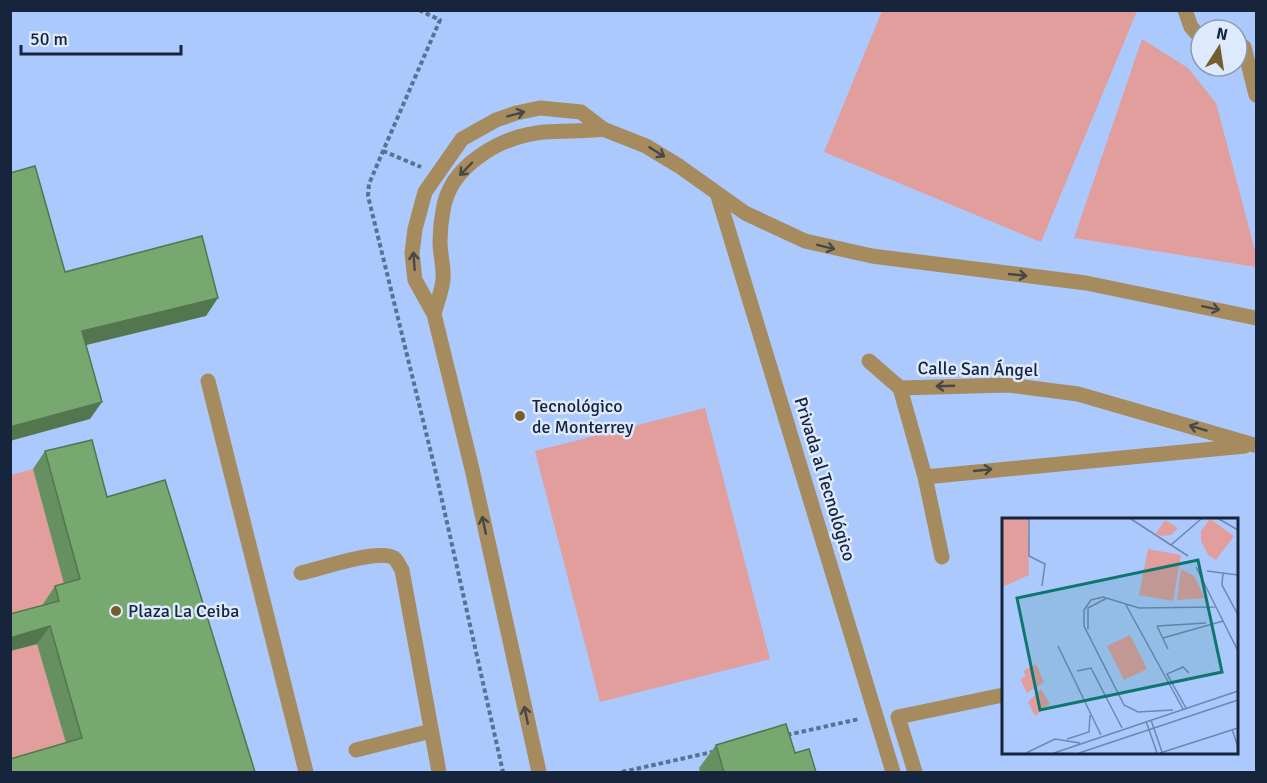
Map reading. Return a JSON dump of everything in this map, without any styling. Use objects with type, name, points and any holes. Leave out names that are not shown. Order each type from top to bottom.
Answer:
[{"type":"street","points":[[1249,59],[1257,95]]},
{"type":"street","points":[[539,772],[472,469],[434,314],[415,280],[412,253],[423,200],[436,173],[462,139],[496,120],[516,113],[540,108],[581,112],[603,129],[646,146],[718,196],[775,229],[805,241],[834,249],[964,269],[1086,283],[1257,318]]},
{"type":"street","points":[[434,314],[443,278],[440,242],[443,207],[454,182],[466,167],[495,147],[525,136],[543,132],[578,133],[603,129]]},
{"type":"street","name":"Privada al Tecnológico","points":[[718,196],[894,772]]},
{"type":"street","points":[[869,362],[900,388]]},
{"type":"street","points":[[208,381],[306,772]]},
{"type":"street","name":"Calle San Ángel","points":[[1008,385],[1078,394],[1255,445],[925,477],[900,388],[1008,385]]},
{"type":"street","points":[[925,477],[942,557]]},
{"type":"street","points":[[301,573],[380,555],[393,558],[397,562],[402,570],[439,772]]},
{"type":"street","points":[[915,772],[898,717],[1002,695]]},
{"type":"street","points":[[356,750],[431,730]]},
{"type":"path","points":[[419,10],[440,20],[382,151],[369,184],[368,196],[438,480],[503,772]]},
{"type":"path","points":[[382,151],[436,173]]},
{"type":"path","points":[[784,736],[876,715]]},
{"type":"path","points":[[622,772],[715,752]]},
{"type":"shaded area","points":[[882,11],[1137,11],[1041,242],[824,152]]},
{"type":"shaded area","points":[[1142,39],[1188,68],[1189,78],[1196,78],[1216,103],[1256,254],[1256,267],[1074,238]]},
{"type":"shaded area","points":[[705,408],[770,659],[600,702],[535,451]]},
{"type":"shaded area","points":[[33,469],[68,597],[47,618],[11,628],[11,475]]},
{"type":"shaded area","points":[[37,644],[70,756],[11,772],[11,651]]},
{"type":"building","points":[[35,166],[65,272],[202,236],[218,298],[82,331],[102,402],[10,427],[10,173]]},
{"type":"building","name":"Plaza La Ceiba","points":[[92,440],[107,497],[165,480],[255,772],[10,772],[10,759],[82,738],[50,626],[10,638],[10,614],[59,601],[55,586],[80,579],[45,451]]},
{"type":"building","points":[[786,724],[795,753],[809,749],[816,772],[724,772],[716,745]]},
{"type":"place","name":"Tecnológico de Monterrey","points":[[520,416]]},
{"type":"place","name":"Plaza La Ceiba","points":[[116,611]]}]
